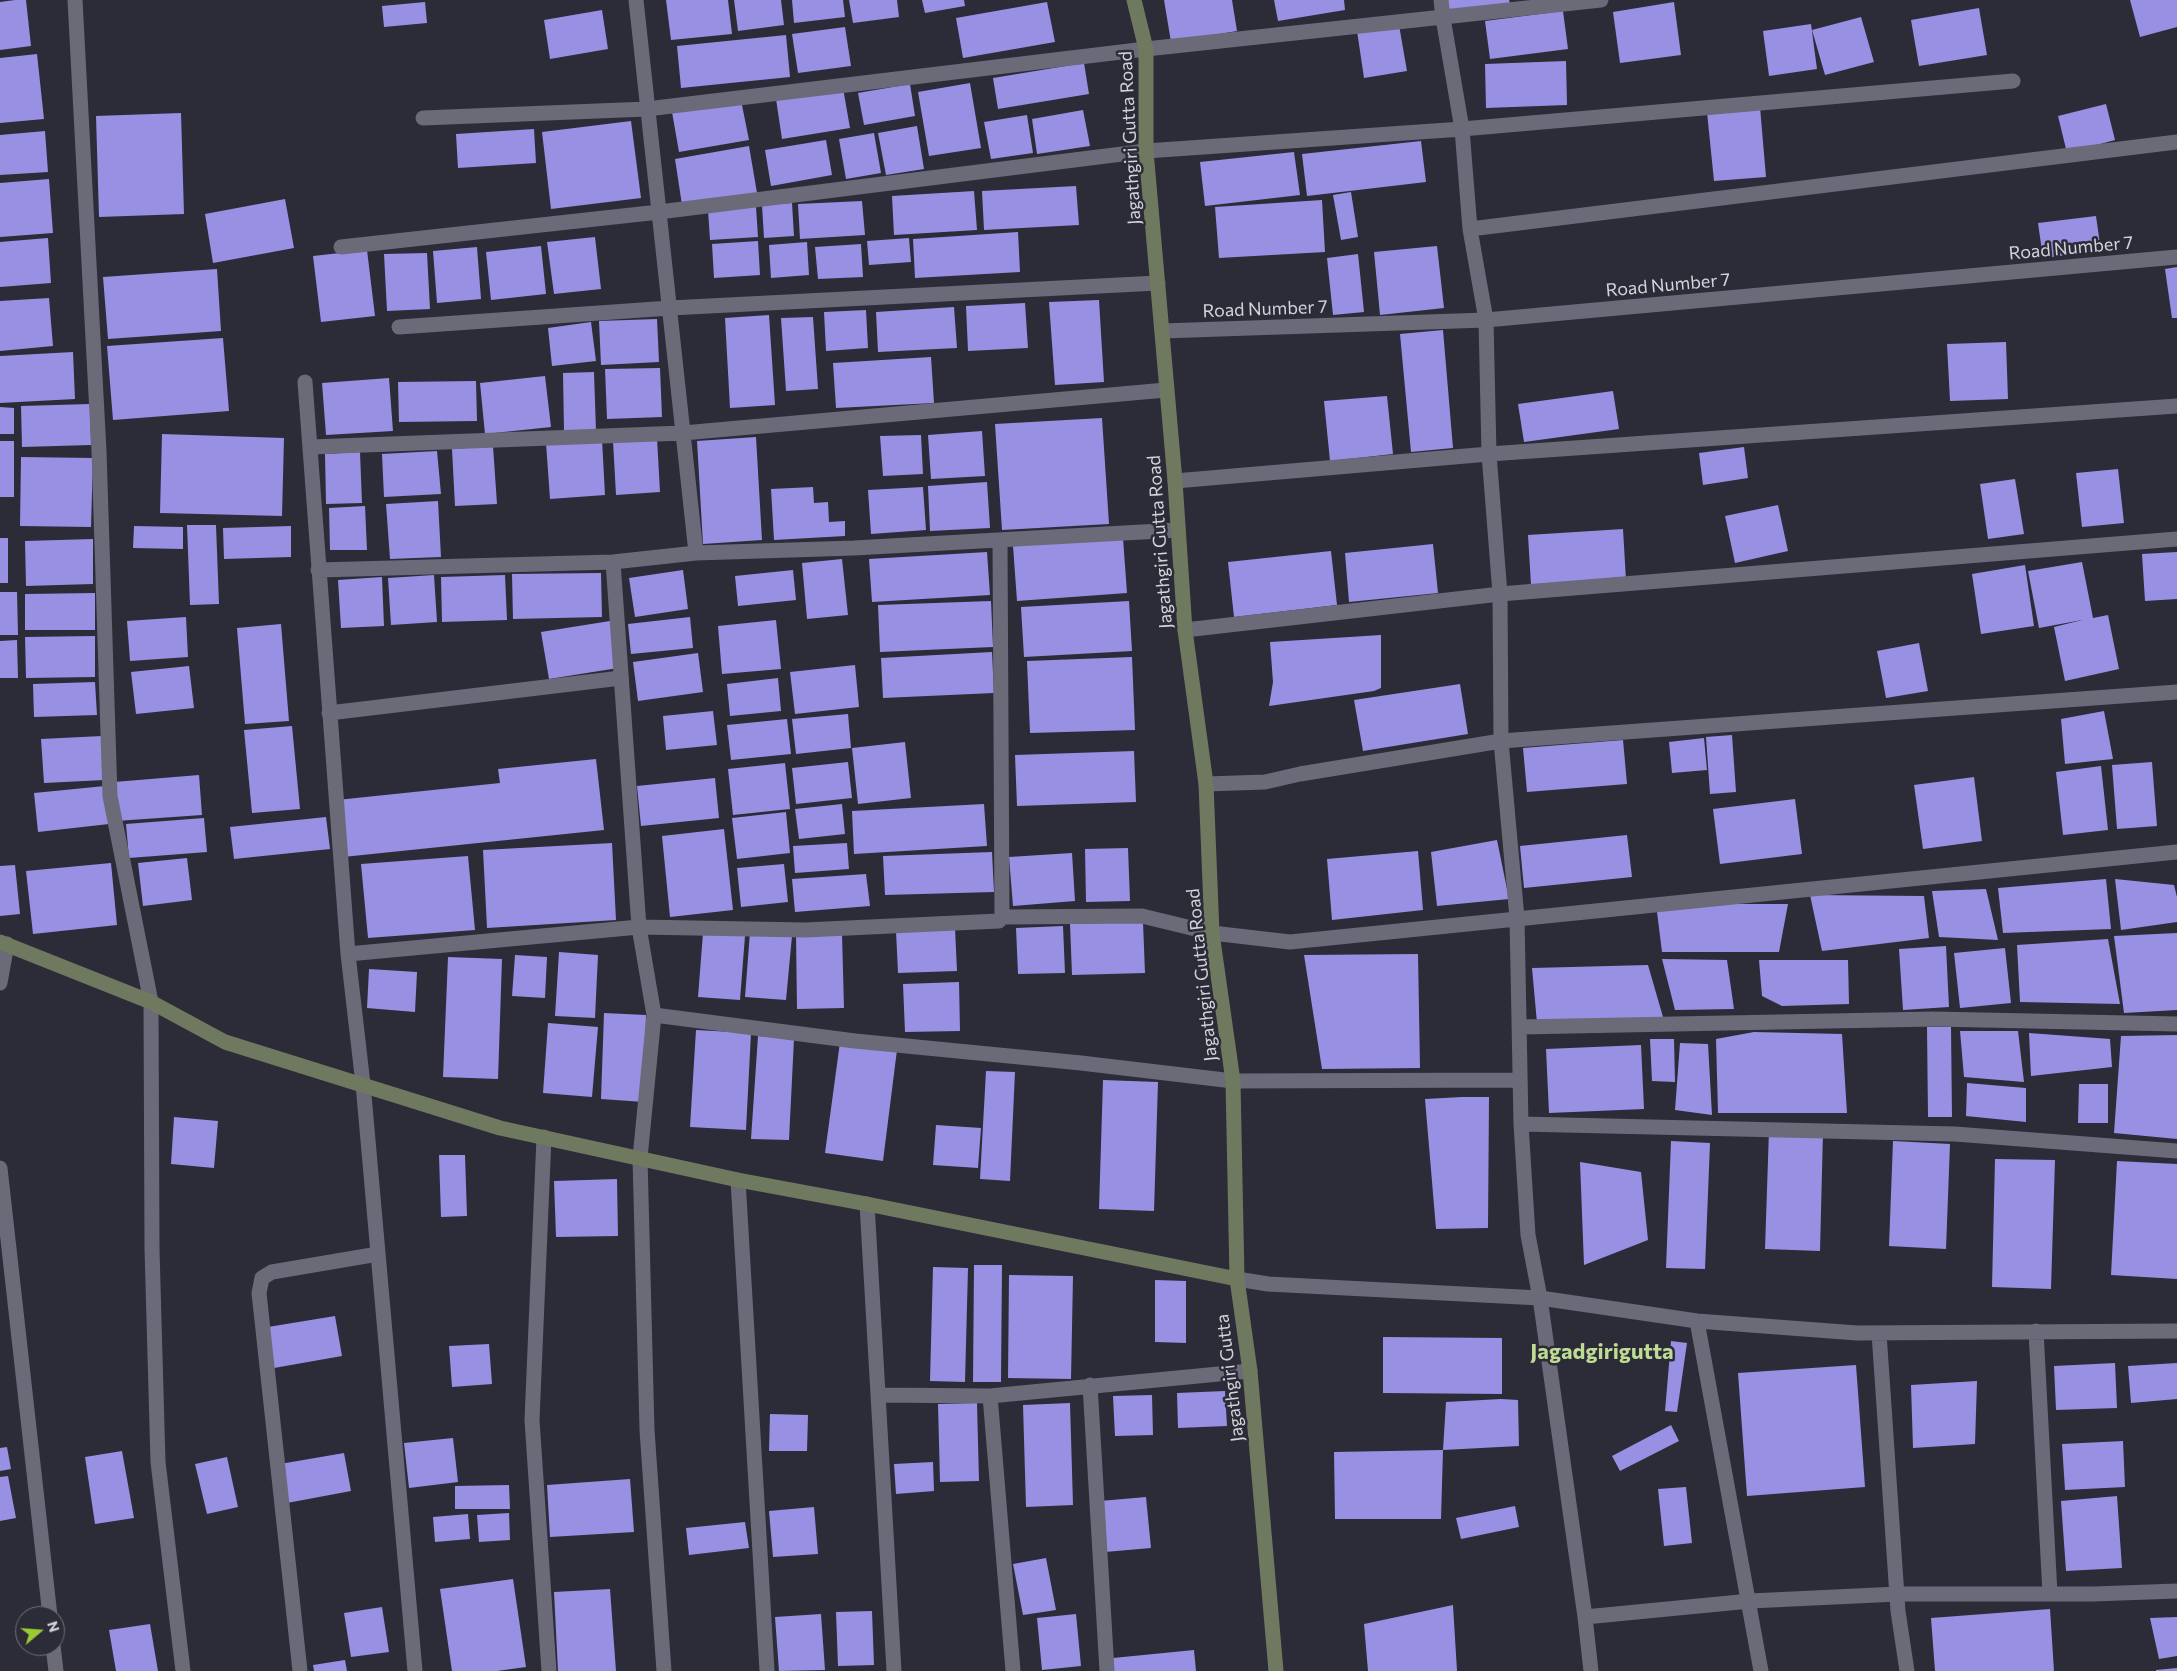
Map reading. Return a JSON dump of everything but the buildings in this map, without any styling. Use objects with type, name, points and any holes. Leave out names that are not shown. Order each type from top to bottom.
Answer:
[{"type":"street","points":[[74,0],[99,451],[110,796],[151,1002],[152,1249],[158,1462],[183,1671]]},
{"type":"street","points":[[636,0],[696,553]]},
{"type":"street","name":"Jagathgiri Gutta Road","points":[[1134,0],[1146,49],[1146,151],[1175,481],[1184,630],[1206,784],[1212,933],[1233,1081]]},
{"type":"street","points":[[1441,0],[1442,18],[1462,129],[1470,229],[1486,320],[1488,454],[1500,594],[1501,741],[1517,918],[1520,1124],[1528,1235],[1540,1298],[1591,1671]]},
{"type":"street","points":[[423,118],[647,109],[1146,49],[1602,0]]},
{"type":"street","points":[[341,247],[659,212],[1146,151],[1462,129],[2013,81]]},
{"type":"street","points":[[1470,229],[2177,142]]},
{"type":"street","name":"Road Number 7","points":[[1162,331],[1486,320],[2177,257]]},
{"type":"street","points":[[400,327],[670,308],[1158,283]]},
{"type":"street","points":[[305,382],[312,447],[318,570],[348,954],[363,1084],[415,1671]]},
{"type":"street","points":[[312,447],[683,434],[1166,390]]},
{"type":"street","points":[[1175,481],[1488,454],[2177,406]]},
{"type":"street","points":[[318,570],[613,562],[696,553],[854,548],[1178,530]]},
{"type":"street","points":[[1184,630],[1500,594],[2177,539]]},
{"type":"street","points":[[1000,540],[1002,917]]},
{"type":"street","points":[[613,562],[638,927],[654,1015],[640,1158],[647,1430],[664,1671]]},
{"type":"street","points":[[329,713],[621,678]]},
{"type":"street","points":[[1206,784],[1266,782],[1300,774],[1501,741],[2177,692]]},
{"type":"street","points":[[348,954],[638,927],[805,930],[999,920],[1002,917],[1142,916],[1212,933],[1290,942],[2177,852]]},
{"type":"street","points":[[0,983],[4,943],[151,1002],[225,1042],[500,1128],[738,1180],[867,1204],[1237,1280],[1268,1284],[1540,1298],[1697,1321],[1879,1333],[2177,1331]]},
{"type":"street","points":[[654,1015],[855,1042],[1080,1062],[1233,1081],[1520,1080]]},
{"type":"street","points":[[1519,1027],[1934,1019],[2177,1024]]},
{"type":"street","name":"Jagathgiri Gutta","points":[[1233,1081],[1237,1280],[1250,1371],[1276,1671]]},
{"type":"street","points":[[1520,1124],[1955,1134],[2177,1151]]},
{"type":"street","points":[[544,1137],[532,1420],[549,1671]]},
{"type":"street","points":[[0,1168],[49,1606]]},
{"type":"street","points":[[738,1180],[767,1671]]},
{"type":"street","points":[[867,1204],[894,1671]]},
{"type":"street","points":[[300,1671],[259,1293],[262,1278],[272,1272],[378,1254]]},
{"type":"street","points":[[1697,1321],[1750,1600],[1761,1671]]},
{"type":"street","points":[[2036,1331],[2050,1594]]},
{"type":"street","points":[[1879,1333],[1898,1611],[1907,1671]]},
{"type":"street","points":[[878,1394],[990,1396],[1250,1371]]},
{"type":"street","points":[[1090,1385],[1107,1671]]},
{"type":"street","points":[[990,1396],[1013,1671]]},
{"type":"street","points":[[1585,1617],[1750,1600],[1898,1594],[2094,1594],[2177,1591]]},
{"type":"street","points":[[54,1656],[56,1671]]},
{"type":"district","name":"Jagadgirigutta","points":[[1602,1352]]}]
